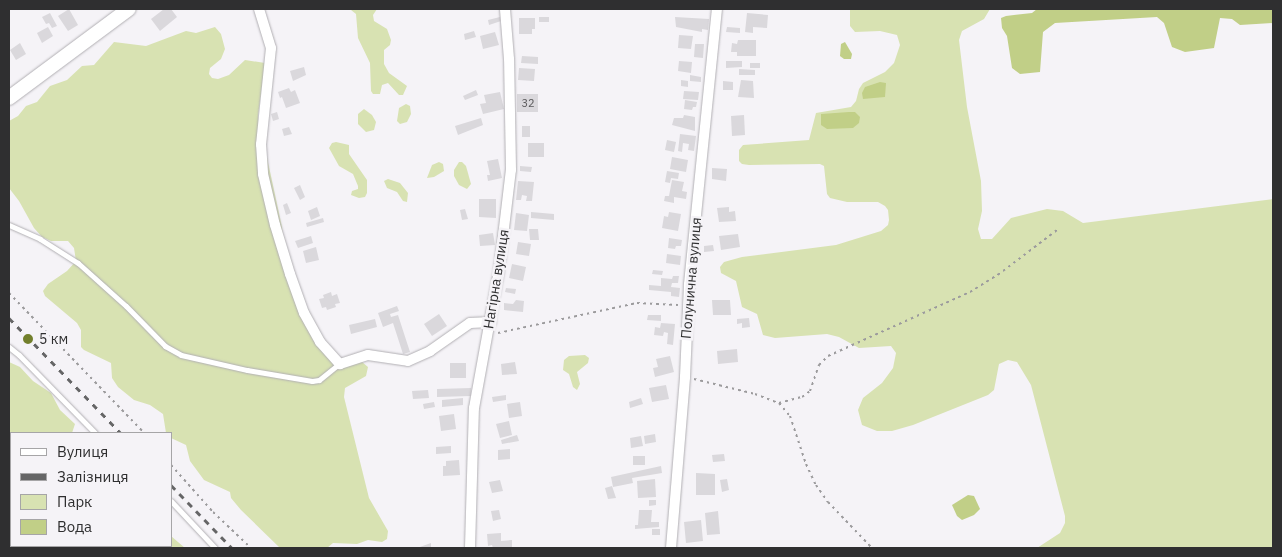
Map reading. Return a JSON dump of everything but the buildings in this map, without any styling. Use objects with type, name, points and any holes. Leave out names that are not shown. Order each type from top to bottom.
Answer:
[{"type":"street","points":[[9,98],[130,9]]},
{"type":"street","points":[[259,9],[271,48],[261,144],[263,174],[304,312],[320,342],[340,364],[368,355],[413,360],[430,352],[470,323],[490,322]]},
{"type":"street","name":"Нагірна вулиця","points":[[470,548],[473,418],[500,260],[511,158],[509,59],[505,9]]},
{"type":"street","name":"Полунична вулиця","points":[[671,548],[685,377],[687,306],[717,9]]},
{"type":"lane","points":[[9,225],[33,235],[71,258],[119,300],[165,346],[181,355],[247,370],[312,381],[319,380],[340,364]]},
{"type":"lane","points":[[9,347],[19,354],[94,432]]},
{"type":"lane","points":[[172,502],[216,548]]},
{"type":"path","points":[[780,403],[808,393],[819,365],[833,352],[970,292],[1003,271],[1057,230]]},
{"type":"path","points":[[9,293],[143,432]]},
{"type":"path","points":[[488,334],[637,303],[687,306]]},
{"type":"path","points":[[685,377],[755,394],[780,403],[790,416],[806,464],[816,485],[828,502],[872,548]]},
{"type":"path","points":[[172,465],[213,512],[251,548]]},
{"type":"green space","points":[[377,9],[373,15],[374,21],[387,29],[391,40],[390,45],[384,50],[384,64],[389,73],[407,86],[403,95],[399,95],[388,83],[382,85],[380,94],[373,94],[371,91],[370,63],[358,38],[356,14],[351,10]]},
{"type":"green space","points":[[850,9],[990,9],[984,19],[962,31],[959,40],[967,107],[981,181],[982,211],[978,229],[981,239],[992,239],[1011,218],[1047,209],[1063,211],[1083,223],[1273,199],[1273,548],[1037,548],[1060,533],[1065,523],[1065,516],[1031,385],[1017,362],[1008,360],[999,364],[994,390],[988,395],[913,425],[892,431],[877,431],[862,425],[858,410],[863,398],[882,383],[893,368],[896,353],[891,346],[859,348],[839,337],[827,334],[775,338],[763,335],[757,314],[742,307],[736,281],[721,273],[720,267],[724,262],[742,257],[836,245],[881,231],[888,225],[888,210],[878,202],[847,202],[830,198],[827,194],[824,166],[820,164],[749,165],[742,164],[739,161],[739,150],[743,145],[809,140],[816,113],[851,107],[856,101],[859,89],[863,83],[885,72],[894,63],[900,45],[897,35],[880,31],[855,32],[850,26]]},
{"type":"green space","points":[[215,27],[221,34],[225,49],[221,59],[210,68],[209,74],[212,78],[218,79],[229,75],[245,60],[265,63],[258,116],[282,227],[285,263],[332,360],[362,362],[368,367],[366,376],[345,388],[344,397],[369,498],[388,531],[387,539],[382,542],[368,540],[357,544],[333,543],[327,548],[280,548],[241,510],[231,498],[230,492],[204,480],[190,461],[186,445],[172,438],[172,432],[166,432],[163,414],[150,405],[134,400],[118,387],[112,378],[111,363],[81,347],[81,330],[77,323],[45,296],[43,291],[48,284],[67,271],[76,261],[74,248],[68,241],[51,241],[42,237],[34,228],[19,201],[9,188],[9,121],[18,116],[26,106],[37,102],[50,86],[67,80],[82,66],[94,65],[114,42],[146,46],[186,31],[196,33]]},
{"type":"green space","points":[[406,104],[410,106],[411,114],[407,122],[400,124],[397,121],[399,108]]},
{"type":"green space","points":[[364,109],[372,115],[376,122],[374,130],[366,132],[358,124],[358,114]]},
{"type":"green space","points":[[332,143],[349,145],[349,154],[367,180],[367,193],[365,197],[359,198],[351,195],[352,191],[358,189],[358,186],[353,174],[339,166],[329,148]]},
{"type":"green space","points":[[439,162],[443,164],[444,171],[434,177],[427,178],[432,165]]},
{"type":"green space","points":[[459,162],[466,166],[471,184],[467,189],[459,185],[454,176],[454,170]]},
{"type":"green space","points":[[388,179],[400,183],[408,193],[407,202],[403,201],[397,192],[387,188],[384,181]]},
{"type":"green space","points":[[585,355],[589,358],[588,363],[577,372],[580,384],[577,390],[573,387],[569,374],[563,370],[564,360],[569,356]]},
{"type":"green space","points":[[9,362],[20,367],[33,381],[51,393],[60,410],[75,424],[72,432],[10,432],[10,547],[172,547],[172,537],[185,548],[9,548]]},
{"type":"water","points":[[1037,9],[1273,9],[1273,23],[1240,25],[1232,19],[1220,18],[1214,48],[1185,52],[1172,47],[1164,23],[1157,17],[1055,23],[1043,32],[1040,72],[1020,74],[1012,68],[1007,36],[1002,28],[1001,18],[1032,13]]},
{"type":"water","points":[[845,42],[852,54],[851,59],[844,59],[840,56],[841,44]]},
{"type":"water","points":[[880,82],[886,83],[885,97],[863,99],[862,93],[865,87]]},
{"type":"water","points":[[855,112],[860,117],[859,123],[853,128],[827,129],[821,125],[821,114]]},
{"type":"water","points":[[968,495],[974,496],[980,509],[974,515],[962,520],[957,516],[952,505]]},
{"type":"railway","points":[[9,318],[120,432]]},
{"type":"railway","points":[[172,486],[232,548]]},
{"type":"place","name":"5 км","points":[[28,339]]}]
